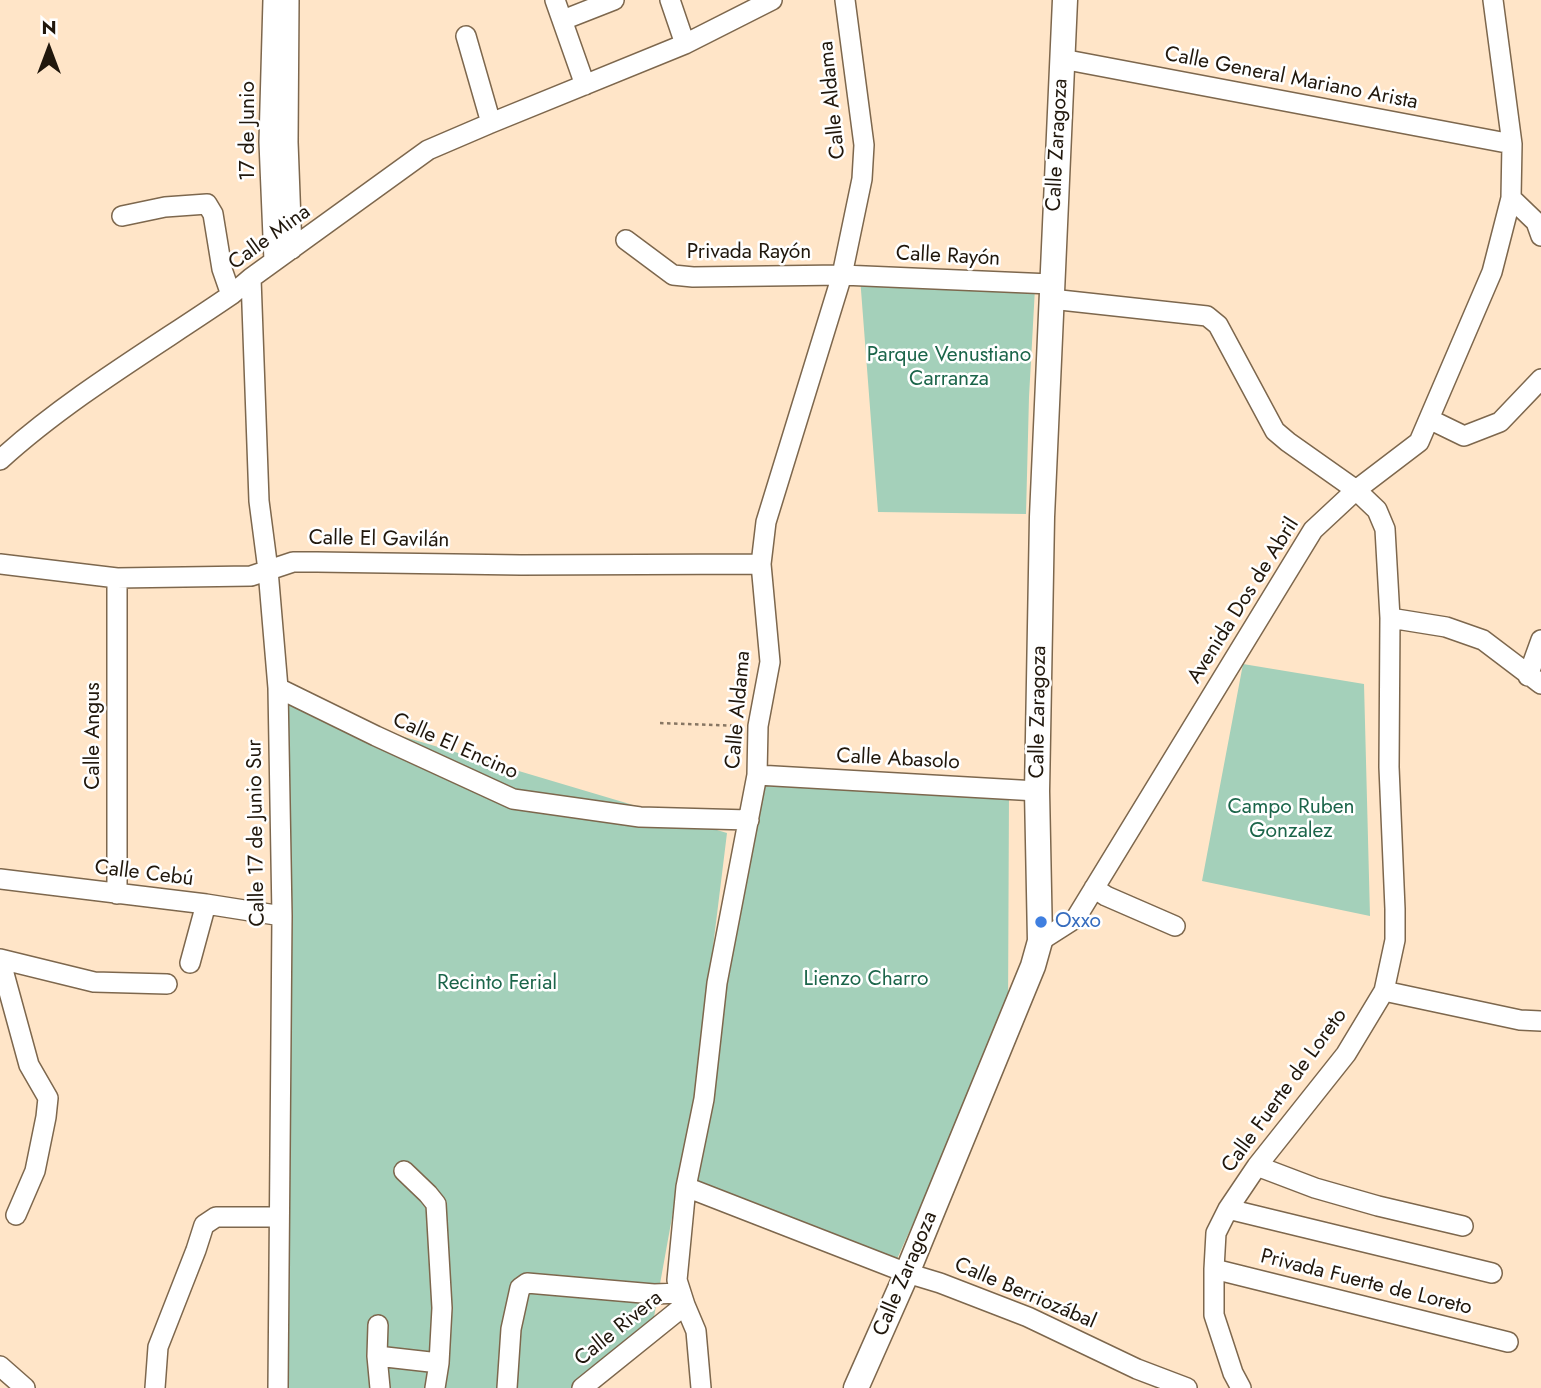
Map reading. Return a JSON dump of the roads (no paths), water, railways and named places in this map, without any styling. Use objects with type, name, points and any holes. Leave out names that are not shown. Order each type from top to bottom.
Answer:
[{"type":"main road","name":"Calle Zaragoza","points":[[856,1388],[907,1273],[1040,941],[1037,791],[1042,517],[1065,0]]},
{"type":"street","points":[[555,0],[585,85]]},
{"type":"street","points":[[563,20],[614,0]]},
{"type":"street","points":[[670,0],[685,44]]},
{"type":"street","name":"Calle Mina","points":[[0,460],[92,389],[231,295],[428,150],[685,44],[772,0]]},
{"type":"street","name":"Calle Aldama","points":[[701,1388],[696,1331],[677,1280],[686,1186],[704,1099],[717,983],[757,775],[758,726],[770,662],[761,564],[766,522],[842,275],[862,179],[864,145],[845,0]]},
{"type":"street","name":"Avenida Dos de Abril","points":[[1040,941],[1076,918],[1313,530],[1356,490],[1419,442],[1492,272],[1511,198],[1512,145],[1493,0]]},
{"type":"street","name":"17 de Junio","points":[[274,261],[281,3]]},
{"type":"street","points":[[466,36],[491,123]]},
{"type":"street","name":"Calle General Mariano Arista","points":[[1062,59],[1512,145]]},
{"type":"street","name":"17 de Junio","points":[[279,142],[292,249]]},
{"type":"street","points":[[1511,198],[1536,222],[1541,236]]},
{"type":"street","points":[[122,216],[165,207],[207,204],[213,214],[222,269],[231,295]]},
{"type":"street","name":"Privada Rayón","points":[[626,240],[673,275],[842,275]]},
{"type":"street","name":"Calle Rayón","points":[[842,275],[1051,292],[1207,316],[1218,325],[1275,431],[1356,490]]},
{"type":"street","name":"Calle 17 de Junio Sur","points":[[251,278],[259,501],[278,688],[282,916],[278,1388]]},
{"type":"street","points":[[1429,419],[1464,436],[1500,422],[1541,379]]},
{"type":"street","name":"Calle Fuerte de Loreto","points":[[1241,1388],[1233,1373],[1214,1315],[1216,1233],[1228,1209],[1258,1166],[1346,1054],[1384,990],[1395,940],[1389,766],[1390,618],[1385,529],[1377,510],[1356,490]]},
{"type":"street","name":"Calle El Gavilán","points":[[0,564],[117,578],[251,576],[293,562],[761,564]]},
{"type":"street","name":"Calle Angus","points":[[117,578],[117,894]]},
{"type":"street","points":[[1390,618],[1446,627],[1483,640],[1535,680],[1541,640]]},
{"type":"street","name":"Calle El Encino","points":[[278,688],[513,799],[640,817],[749,820]]},
{"type":"street","name":"Calle Abasolo","points":[[757,775],[1037,791]]},
{"type":"street","name":"Calle Cebú","points":[[0,879],[282,916]]},
{"type":"street","points":[[1094,888],[1106,896],[1175,926]]},
{"type":"street","points":[[190,962],[206,904]]},
{"type":"street","points":[[16,1215],[35,1171],[48,1098],[29,1065],[0,959],[94,982],[167,984]]},
{"type":"street","points":[[1384,990],[1520,1020],[1541,1021]]},
{"type":"street","points":[[1258,1166],[1315,1188],[1463,1226]]},
{"type":"street","points":[[404,1171],[436,1204],[442,1308],[435,1388]]},
{"type":"street","name":"Calle Berriozábal","points":[[686,1186],[907,1273],[1028,1317],[1137,1369],[1187,1388]]},
{"type":"street","name":"Privada Fuerte de Loreto","points":[[1228,1209],[1492,1273]]},
{"type":"street","points":[[155,1388],[158,1347],[197,1250],[204,1225],[216,1217],[279,1217]]},
{"type":"street","name":"Privada Fuerte de Loreto","points":[[1214,1269],[1507,1342]]},
{"type":"street","points":[[507,1388],[511,1329],[520,1288],[527,1283],[683,1299]]},
{"type":"street","name":"Calle Rivera","points":[[582,1388],[683,1299]]},
{"type":"street","points":[[378,1325],[380,1388]]},
{"type":"street","points":[[377,1356],[439,1363]]},
{"type":"street","points":[[0,1366],[24,1388]]},
{"type":"place","name":"Oxxo","points":[[1041,922]]},
{"type":"park label","name":"Parque Venustiano Carranza","points":[[949,368]]},
{"type":"park label","name":"Campo Ruben Gonzalez","points":[[1291,820]]},
{"type":"park label","name":"Lienzo Charro","points":[[866,980]]},
{"type":"park label","name":"Recinto Ferial","points":[[497,984]]}]
